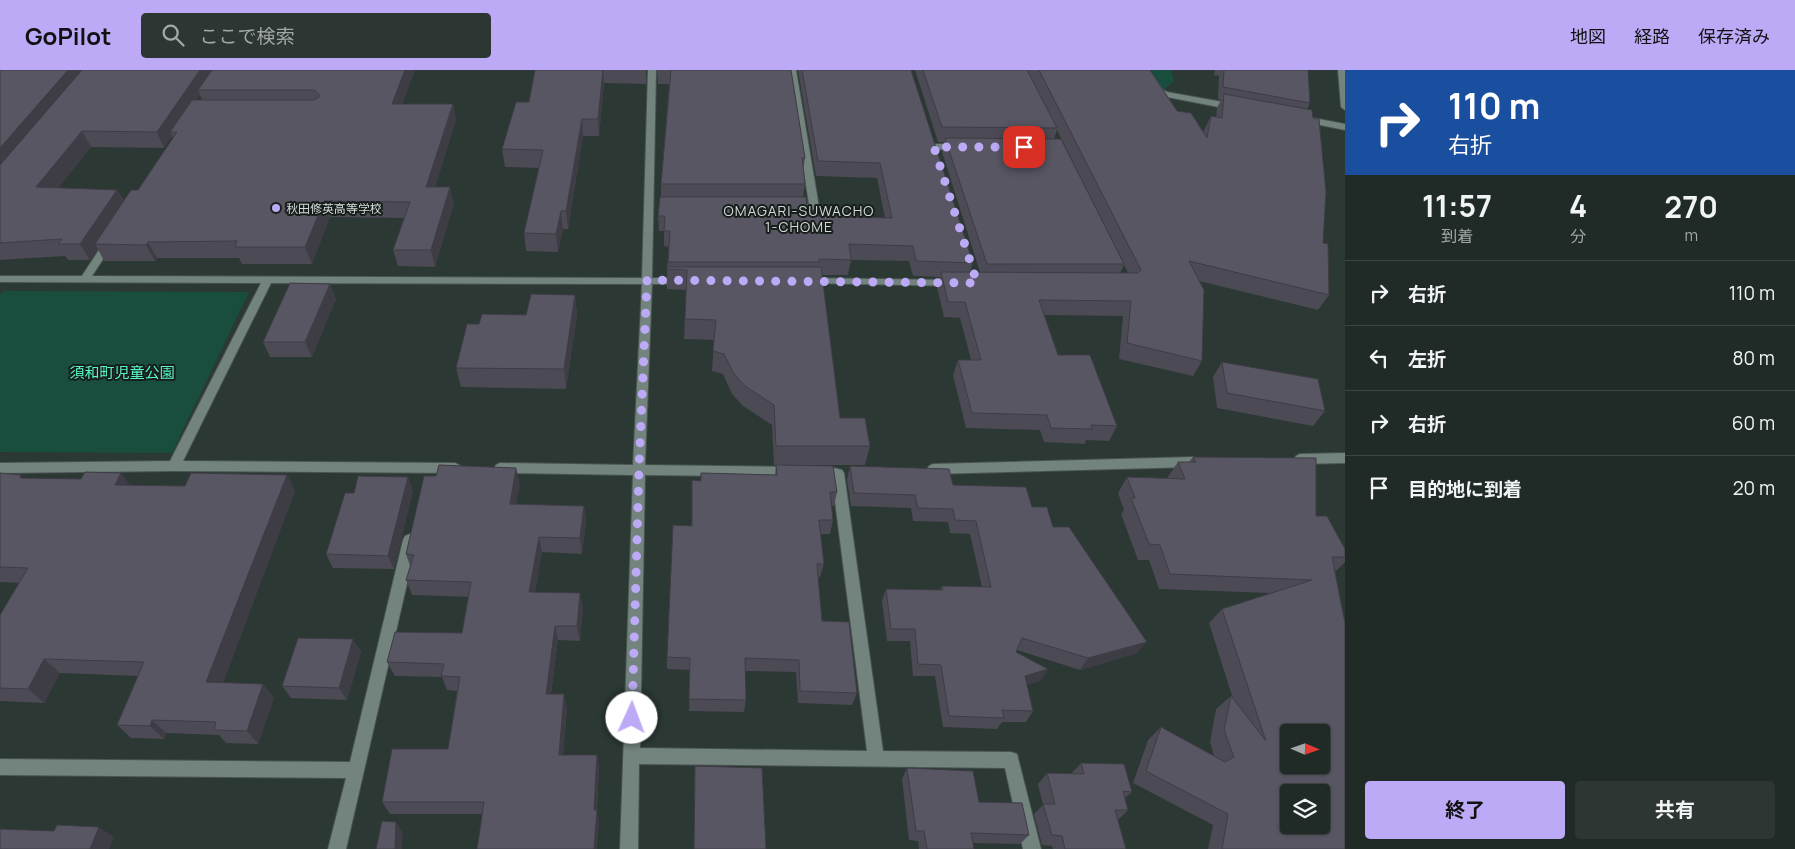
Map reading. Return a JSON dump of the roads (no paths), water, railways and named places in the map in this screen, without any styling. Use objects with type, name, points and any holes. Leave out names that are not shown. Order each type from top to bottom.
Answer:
[{"type":"street","points":[[629,849],[639,469],[647,280],[655,207],[652,70]]},
{"type":"street","points":[[775,207],[814,207],[792,70]]},
{"type":"street","points":[[1144,70],[1159,91],[1165,94],[1241,108]]},
{"type":"street","points":[[1342,70],[1345,107]]},
{"type":"street","points":[[1298,118],[1345,127]]},
{"type":"street","points":[[934,147],[973,147]]},
{"type":"street","points":[[85,279],[116,231]]},
{"type":"street","points":[[0,279],[695,281]]},
{"type":"street","points":[[174,466],[268,279]]},
{"type":"street","points":[[792,281],[968,283]]},
{"type":"street","points":[[1286,460],[1345,458]]},
{"type":"street","points":[[925,470],[1208,462]]},
{"type":"street","points":[[0,468],[174,466],[465,468]]},
{"type":"street","points":[[422,486],[427,467]]},
{"type":"street","points":[[484,468],[842,473],[876,759]]},
{"type":"street","points":[[337,849],[414,524]]},
{"type":"street","points":[[631,756],[1011,760],[1032,849]]},
{"type":"street","points":[[0,766],[357,770]]},
{"type":"place","name":"秋田修英高等学校","points":[[276,208]]},
{"type":"district","name":"OMAGARI-SUWACHO 1-CHOME","points":[[799,218]]},
{"type":"park label","name":"須和町児童公園","points":[[122,372]]}]
